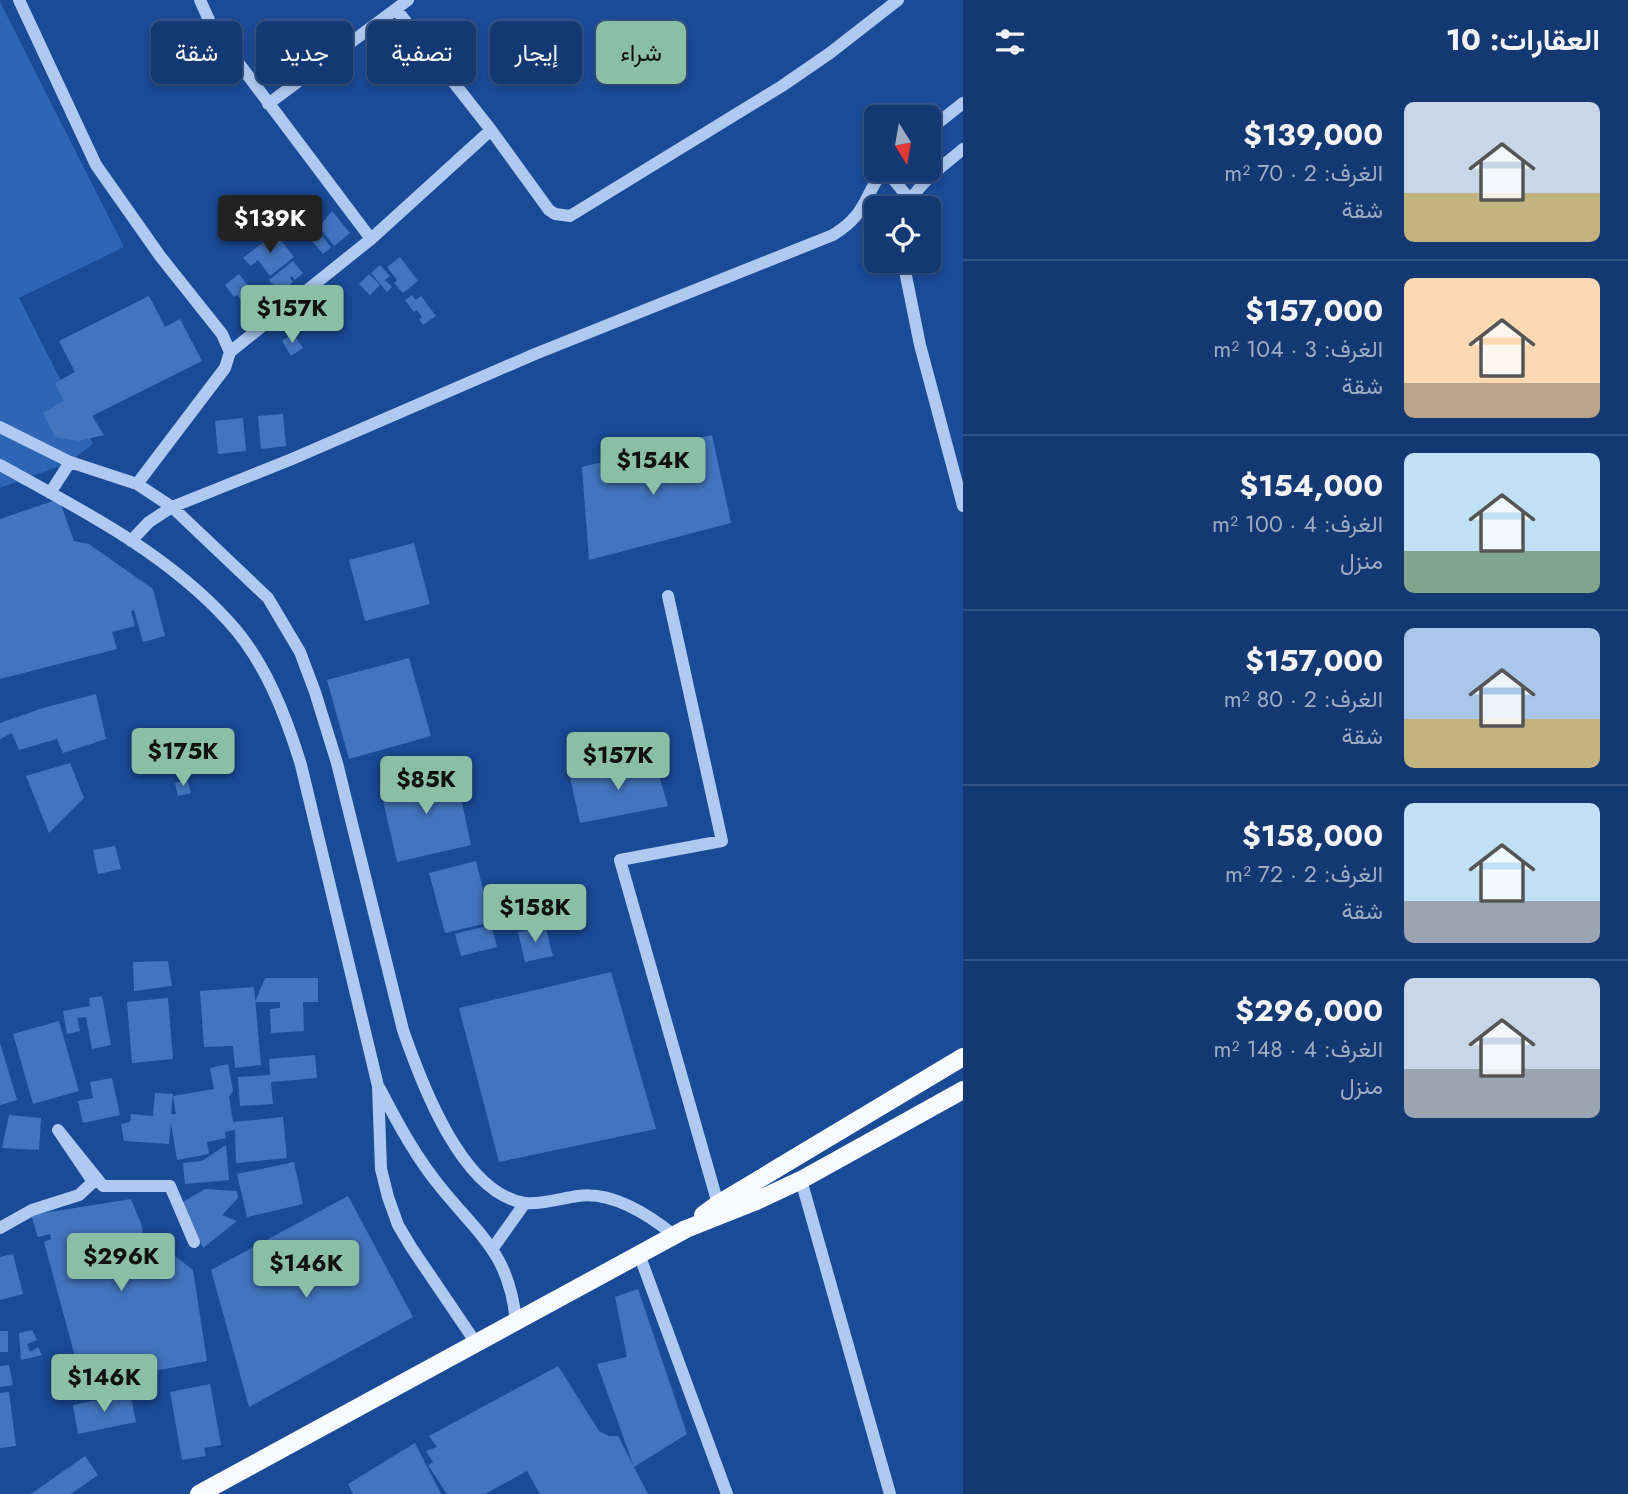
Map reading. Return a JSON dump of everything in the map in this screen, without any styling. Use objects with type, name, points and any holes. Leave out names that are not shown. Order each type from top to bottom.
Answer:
[{"type":"main road","points":[[680,1232],[718,1204],[963,1056]]},
{"type":"main road","points":[[200,1494],[680,1232],[801,1180],[963,1090]]},
{"type":"street","points":[[19,0],[96,165],[160,256],[222,334],[230,352]]},
{"type":"street","points":[[200,0],[213,29],[371,239]]},
{"type":"street","points":[[268,104],[408,0]]},
{"type":"street","points":[[396,9],[550,210],[562,216],[570,216],[782,86],[898,0]]},
{"type":"street","points":[[942,120],[963,103]]},
{"type":"street","points":[[137,484],[225,368],[230,352],[371,239],[491,130]]},
{"type":"street","points":[[914,196],[926,181],[963,149]]},
{"type":"street","points":[[131,541],[149,522],[172,507],[292,459],[535,354],[833,235],[856,218],[864,208],[875,182]]},
{"type":"street","points":[[905,273],[920,345],[963,506]]},
{"type":"street","points":[[0,427],[70,462],[137,484],[172,507],[268,598],[300,652],[315,692],[337,763],[403,1030],[418,1073],[433,1110],[451,1141],[474,1171],[499,1193],[525,1203],[582,1195],[608,1199],[680,1232]]},
{"type":"street","points":[[50,493],[70,462]]},
{"type":"street","points":[[0,465],[131,541],[180,577],[230,623],[248,649],[279,705],[301,765],[378,1086],[381,1169],[391,1207],[411,1247],[476,1343]]},
{"type":"street","points":[[668,596],[722,841],[620,860],[718,1204]]},
{"type":"street","points":[[378,1086],[418,1157],[493,1248],[509,1284],[516,1321]]},
{"type":"street","points":[[0,1228],[32,1210],[79,1195],[93,1182],[58,1130],[103,1186],[170,1186],[194,1242]]},
{"type":"street","points":[[801,1180],[890,1494]]},
{"type":"street","points":[[493,1248],[525,1203]]},
{"type":"street","points":[[639,1254],[727,1494]]},
{"type":"shaded area","points":[[0,2],[124,247],[19,298],[93,444],[70,462],[0,488]]},
{"type":"building","points":[[332,211],[350,233],[334,246],[319,227]]},
{"type":"building","points":[[275,233],[294,257],[270,276],[258,260],[251,266],[243,258]]},
{"type":"building","points":[[320,234],[331,247],[323,254],[312,241]]},
{"type":"building","points":[[400,257],[418,281],[403,293],[394,283],[397,280],[387,267]]},
{"type":"building","points":[[293,261],[303,273],[295,280],[292,276],[290,278],[293,282],[280,293],[269,280]]},
{"type":"building","points":[[380,265],[390,276],[385,280],[392,287],[387,292],[371,273]]},
{"type":"building","points":[[239,274],[252,291],[247,295],[257,308],[251,313],[225,285]]},
{"type":"building","points":[[369,274],[380,285],[370,295],[359,284]]},
{"type":"building","points":[[412,295],[416,300],[421,296],[436,316],[423,325],[417,310],[414,312],[405,300]]},
{"type":"building","points":[[149,296],[165,327],[180,319],[202,361],[92,416],[104,435],[79,441],[55,437],[43,413],[64,401],[55,383],[75,372],[59,341]]},
{"type":"building","points":[[293,333],[303,348],[291,356],[282,341]]},
{"type":"building","points":[[283,414],[286,446],[261,449],[258,416]]},
{"type":"building","points":[[243,418],[246,451],[218,454],[215,421]]},
{"type":"building","points":[[712,435],[731,523],[589,560],[582,467]]},
{"type":"building","points":[[59,499],[74,541],[89,544],[153,589],[165,636],[143,642],[134,610],[131,611],[135,626],[112,632],[117,649],[0,679],[0,519]]},
{"type":"building","points":[[414,543],[430,604],[365,621],[349,560]]},
{"type":"building","points":[[409,658],[431,736],[349,759],[327,680]]},
{"type":"building","points":[[96,694],[106,739],[63,753],[57,739],[19,750],[12,733],[0,739],[0,723]]},
{"type":"building","points":[[655,762],[668,806],[580,823],[570,777]]},
{"type":"building","points":[[70,763],[84,798],[49,833],[26,776]]},
{"type":"building","points":[[455,770],[471,845],[397,862],[380,787]]},
{"type":"building","points":[[187,779],[191,793],[178,796],[175,783]]},
{"type":"building","points":[[115,846],[121,869],[98,874],[93,850]]},
{"type":"building","points":[[476,861],[491,922],[445,933],[429,873]]},
{"type":"building","points":[[491,925],[497,947],[461,956],[455,934]]},
{"type":"building","points":[[545,926],[553,956],[525,962],[518,932]]},
{"type":"building","points":[[168,961],[172,986],[134,991],[133,962]]},
{"type":"building","points":[[611,972],[656,1129],[499,1162],[459,1008]]},
{"type":"building","points":[[265,978],[318,978],[318,1002],[303,1002],[304,1031],[271,1033],[270,1009],[280,1008],[280,1002],[255,1002]]},
{"type":"building","points":[[254,987],[261,1065],[235,1068],[233,1046],[204,1047],[200,991]]},
{"type":"building","points":[[102,996],[111,1045],[92,1049],[86,1017],[77,1018],[80,1031],[67,1034],[63,1011],[90,1006],[89,998]]},
{"type":"building","points":[[168,998],[173,1059],[132,1063],[127,1002]]},
{"type":"building","points":[[59,1021],[79,1091],[33,1104],[13,1034]]},
{"type":"building","points":[[0,1043],[17,1100],[0,1105]]},
{"type":"building","points":[[315,1055],[317,1078],[271,1082],[273,1104],[240,1106],[238,1077],[270,1075],[269,1059]]},
{"type":"building","points":[[228,1064],[233,1091],[229,1097],[233,1122],[283,1117],[287,1158],[236,1163],[235,1130],[225,1132],[226,1138],[207,1142],[209,1154],[177,1160],[171,1123],[169,1144],[124,1141],[121,1124],[130,1122],[131,1114],[153,1116],[155,1093],[173,1094],[171,1114],[176,1114],[173,1096],[214,1089],[210,1068]]},
{"type":"building","points":[[112,1078],[120,1115],[83,1123],[78,1101],[93,1098],[90,1082]]},
{"type":"building","points":[[9,1115],[41,1118],[39,1150],[2,1148]]},
{"type":"building","points":[[226,1145],[229,1180],[185,1184],[183,1163],[202,1161]]},
{"type":"building","points":[[294,1162],[303,1204],[247,1217],[237,1174]]},
{"type":"building","points":[[205,1189],[237,1191],[238,1198],[222,1215],[237,1221],[203,1248],[183,1202]]},
{"type":"building","points":[[348,1196],[413,1317],[249,1407],[211,1270]]},
{"type":"building","points":[[131,1199],[142,1226],[143,1236],[139,1240],[155,1259],[167,1250],[193,1270],[207,1361],[118,1378],[114,1375],[103,1377],[100,1371],[80,1375],[44,1242],[51,1239],[50,1234],[38,1237],[31,1215]]},
{"type":"building","points":[[13,1254],[23,1294],[0,1300],[0,1257]]},
{"type":"building","points":[[638,1289],[687,1434],[634,1467],[597,1364],[627,1357],[615,1297]]},
{"type":"building","points":[[32,1330],[37,1340],[27,1344],[30,1352],[38,1347],[42,1355],[21,1360],[19,1333]]},
{"type":"building","points":[[0,1331],[8,1331],[8,1352],[0,1352]]},
{"type":"building","points":[[9,1365],[13,1385],[0,1387],[0,1366]]},
{"type":"building","points":[[558,1366],[599,1431],[609,1436],[618,1436],[648,1494],[540,1494],[527,1471],[485,1494],[447,1494],[428,1465],[433,1462],[426,1451],[437,1447],[429,1436]]},
{"type":"building","points":[[210,1384],[221,1445],[204,1448],[206,1456],[182,1460],[170,1392]]},
{"type":"building","points":[[9,1392],[16,1446],[0,1448],[0,1393]]},
{"type":"building","points":[[130,1393],[136,1422],[78,1434],[73,1405]]},
{"type":"building","points":[[415,1443],[441,1494],[353,1494],[348,1484]]},
{"type":"building","points":[[85,1456],[98,1475],[71,1494],[31,1494]]}]
